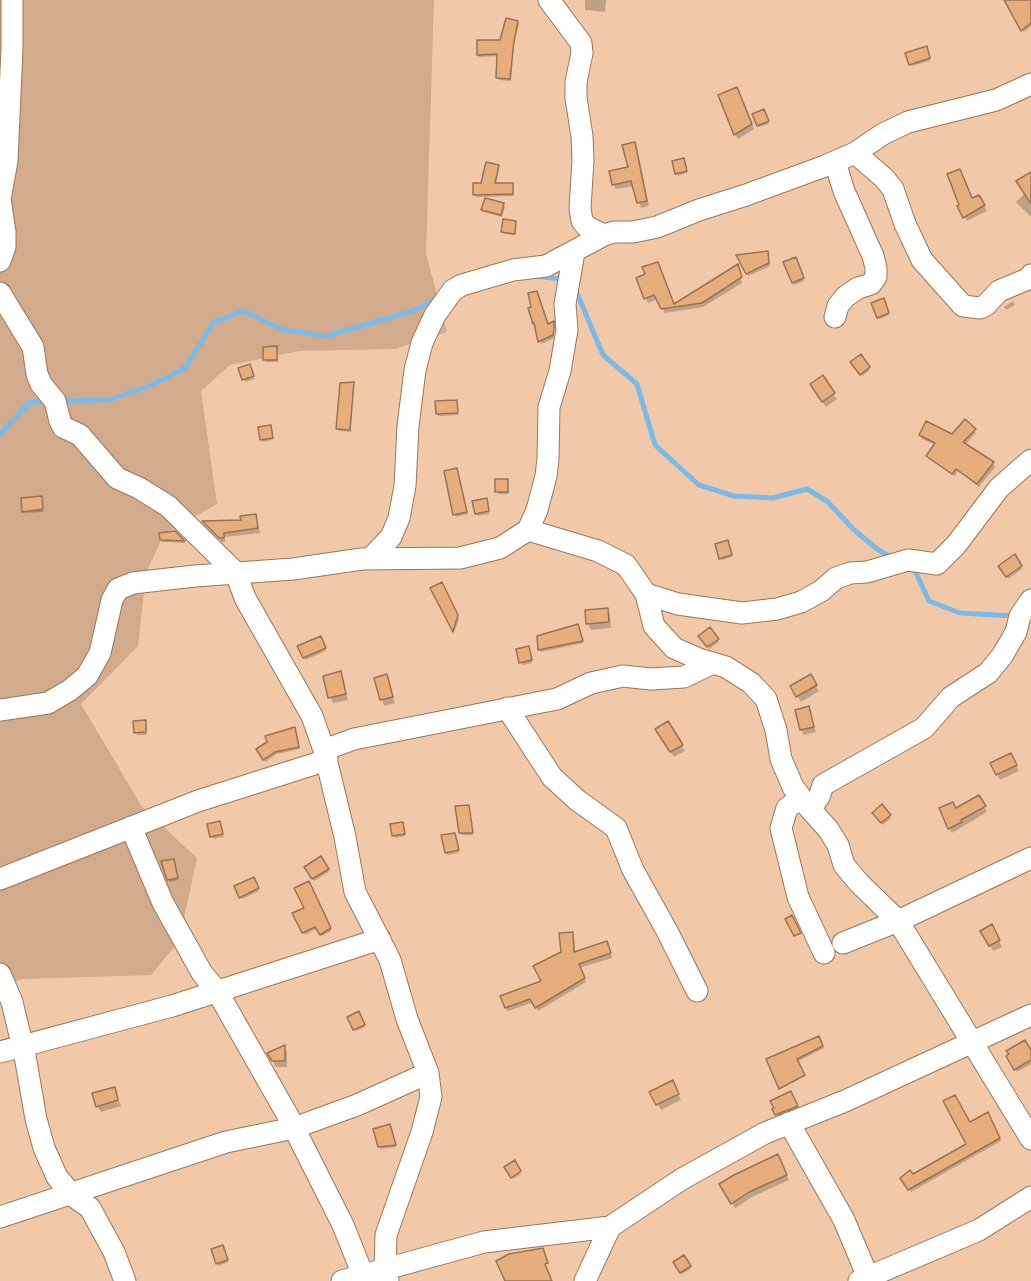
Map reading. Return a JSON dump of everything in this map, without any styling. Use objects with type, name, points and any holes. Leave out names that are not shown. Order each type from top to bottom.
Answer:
[{"type":"street","points":[[0,261],[6,247],[6,232],[0,199],[7,161],[12,0]]},
{"type":"street","points":[[549,0],[581,44],[582,53],[576,82],[583,160],[580,208],[582,221],[587,227],[604,235]]},
{"type":"street","points":[[370,559],[391,537],[399,518],[405,486],[408,426],[415,370],[422,343],[435,315],[453,290],[462,285],[513,270],[546,266],[604,235],[657,227],[835,162],[908,122],[996,100],[1031,84]]},
{"type":"street","points":[[855,153],[893,189],[905,224],[922,260],[963,306],[980,308],[999,291],[1028,279],[1031,275]]},
{"type":"street","points":[[835,162],[844,191],[873,256],[876,268],[876,277],[870,284],[858,288],[845,297],[838,306],[835,317]]},
{"type":"street","points":[[0,710],[48,703],[70,690],[87,676],[100,653],[112,600],[118,589],[133,583],[292,569],[370,559],[460,558],[500,548],[528,530],[537,510],[547,467],[549,407],[560,371],[567,330],[565,304],[574,252]]},
{"type":"street","points":[[0,293],[33,346],[36,354],[37,374],[41,384],[55,401],[63,427],[80,435],[117,478],[139,488],[175,512],[236,573],[245,598],[312,716],[325,755],[345,837],[355,892],[390,960],[407,1019],[428,1073],[431,1097],[419,1141],[386,1235],[387,1275]]},
{"type":"street","points":[[646,594],[678,604],[742,613],[777,609],[801,602],[821,591],[836,578],[850,573],[867,572],[908,561],[937,564],[956,545],[999,488],[1031,460]]},
{"type":"street","points":[[528,530],[598,551],[626,565],[646,594],[654,626],[674,648],[726,667],[751,683],[765,699],[776,730],[781,759],[793,787],[828,829],[838,845],[844,866],[898,921],[1031,1139]]},
{"type":"street","points":[[824,954],[798,897],[781,828],[787,808],[806,804],[819,797],[823,785],[924,728],[951,697],[988,673],[1002,656],[1016,632],[1020,616],[1031,600]]},
{"type":"street","points":[[0,879],[198,801],[325,755],[354,739],[557,699],[591,683],[623,676],[651,679],[684,677],[713,663]]},
{"type":"street","points":[[507,708],[552,777],[577,800],[616,828],[633,870],[697,991]]},
{"type":"street","points":[[131,827],[163,903],[202,973],[217,992],[294,1128],[343,1225],[363,1275]]},
{"type":"street","points":[[843,943],[898,921],[1031,858]]},
{"type":"street","points":[[0,1052],[172,1006],[380,939]]},
{"type":"street","points":[[0,974],[12,1002],[23,1046],[30,1093],[44,1148],[57,1177],[71,1193],[90,1208],[114,1252],[125,1281]]},
{"type":"street","points":[[342,1281],[363,1275],[387,1275],[484,1242],[610,1227],[713,1161],[765,1133],[845,1101],[1031,1015]]},
{"type":"street","points":[[0,1217],[226,1142],[294,1128],[357,1105],[428,1073]]},
{"type":"street","points":[[789,1123],[844,1221],[864,1279],[979,1230],[1031,1197]]},
{"type":"street","points":[[585,1281],[610,1227]]},
{"type":"shaded area","points":[[0,0],[434,0],[426,254],[447,332],[395,349],[299,351],[230,365],[201,391],[217,504],[164,534],[146,573],[138,646],[81,704],[142,807],[197,858],[179,941],[151,975],[23,979],[0,986]]},
{"type":"building","points":[[1004,0],[1031,0],[1031,23],[1021,31]]},
{"type":"building","points":[[506,18],[518,21],[510,79],[496,78],[497,54],[477,55],[477,40],[500,40]]},
{"type":"building","points":[[927,46],[930,58],[909,65],[905,53]]},
{"type":"building","points":[[737,87],[752,124],[734,135],[718,95]]},
{"type":"building","points":[[764,109],[769,121],[757,126],[752,114]]},
{"type":"building","points":[[635,142],[647,201],[637,203],[631,181],[612,185],[609,171],[628,167],[622,145]]},
{"type":"building","points":[[684,158],[687,171],[675,174],[672,161]]},
{"type":"building","points":[[486,162],[499,165],[495,183],[513,183],[513,194],[473,195],[473,183],[481,183]]},
{"type":"building","points":[[960,169],[972,198],[979,195],[985,205],[963,218],[947,174]]},
{"type":"building","points":[[1031,172],[1031,204],[1016,181]]},
{"type":"building","points":[[485,198],[504,203],[501,215],[481,210]]},
{"type":"building","points":[[503,219],[516,221],[515,234],[501,232]]},
{"type":"building","points":[[768,251],[769,263],[746,274],[736,255]]},
{"type":"building","points":[[796,257],[804,278],[792,283],[783,262]]},
{"type":"building","points":[[658,262],[674,304],[738,264],[742,277],[702,303],[661,309],[654,295],[644,299],[636,278],[645,274],[642,267]]},
{"type":"building","points":[[537,291],[548,324],[554,321],[553,335],[538,342],[528,308],[531,307],[528,293]]},
{"type":"building","points":[[884,298],[889,313],[877,318],[871,303]]},
{"type":"building","points":[[277,346],[277,360],[263,360],[263,347]]},
{"type":"building","points":[[861,354],[870,367],[860,375],[850,362]]},
{"type":"building","points":[[250,364],[254,376],[242,380],[238,368]]},
{"type":"building","points":[[823,375],[835,393],[822,402],[810,384]]},
{"type":"building","points":[[354,382],[350,430],[336,429],[340,383]]},
{"type":"building","points":[[457,400],[458,413],[436,414],[435,401]]},
{"type":"building","points":[[965,419],[976,429],[963,442],[994,462],[977,484],[956,469],[952,474],[926,456],[935,443],[919,435],[926,421],[952,434]]},
{"type":"building","points":[[271,425],[273,438],[260,440],[258,427]]},
{"type":"building","points":[[457,468],[467,512],[453,515],[444,471]]},
{"type":"building","points":[[495,479],[508,479],[508,492],[495,492]]},
{"type":"building","points":[[42,496],[43,509],[22,512],[21,498]]},
{"type":"building","points":[[487,498],[489,511],[475,514],[472,501]]},
{"type":"building","points":[[256,514],[258,528],[224,533],[224,538],[219,538],[202,521],[241,520],[240,516]]},
{"type":"building","points":[[175,531],[185,541],[160,540],[159,533]]},
{"type":"building","points":[[728,540],[732,555],[719,559],[715,544]]},
{"type":"building","points":[[1015,554],[1022,566],[1006,577],[998,566]]},
{"type":"building","points":[[442,582],[458,615],[453,632],[430,588]]},
{"type":"building","points":[[608,608],[609,622],[586,624],[585,610]]},
{"type":"building","points":[[578,624],[583,641],[538,650],[537,636]]},
{"type":"building","points":[[710,627],[719,639],[707,647],[698,636]]},
{"type":"building","points":[[321,636],[326,648],[303,658],[297,646]]},
{"type":"building","points":[[529,646],[532,660],[519,663],[516,649]]},
{"type":"building","points":[[341,671],[346,694],[328,698],[323,676]]},
{"type":"building","points":[[387,674],[393,697],[380,700],[374,678]]},
{"type":"building","points":[[811,674],[817,685],[796,697],[790,686]]},
{"type":"building","points":[[809,706],[814,727],[800,730],[795,710]]},
{"type":"building","points":[[146,720],[146,732],[134,733],[133,721]]},
{"type":"building","points":[[668,721],[683,745],[670,752],[655,729]]},
{"type":"building","points":[[295,727],[299,747],[275,752],[263,760],[256,749],[267,742],[265,736]]},
{"type":"building","points":[[1011,753],[1017,765],[996,775],[990,763]]},
{"type":"building","points":[[979,795],[986,806],[948,829],[939,808],[953,802],[956,808]]},
{"type":"building","points":[[882,804],[891,815],[881,823],[872,813]]},
{"type":"building","points":[[469,805],[473,833],[459,833],[455,806]]},
{"type":"building","points":[[220,821],[223,834],[210,837],[207,824]]},
{"type":"building","points":[[403,822],[405,834],[392,836],[390,824]]},
{"type":"building","points":[[455,833],[459,850],[445,853],[441,835]]},
{"type":"building","points":[[321,856],[329,869],[312,879],[304,867]]},
{"type":"building","points":[[174,859],[178,878],[167,880],[161,861]]},
{"type":"building","points":[[254,877],[259,888],[239,898],[234,886]]},
{"type":"building","points":[[309,881],[331,928],[320,935],[315,927],[302,933],[292,913],[304,908],[294,888]]},
{"type":"building","points":[[792,915],[801,933],[794,936],[785,919]]},
{"type":"building","points":[[992,924],[1000,940],[989,946],[980,931]]},
{"type":"building","points":[[573,932],[574,952],[607,941],[611,953],[579,964],[585,978],[535,1008],[530,999],[505,1008],[500,996],[541,981],[533,966],[561,952],[559,933]]},
{"type":"building","points":[[359,1011],[365,1025],[353,1030],[347,1017]]},
{"type":"building","points":[[819,1036],[823,1046],[797,1059],[805,1075],[779,1089],[766,1059]]},
{"type":"building","points":[[1025,1040],[1031,1050],[1031,1060],[1014,1070],[1006,1056],[1009,1054],[1006,1051]]},
{"type":"building","points":[[285,1045],[285,1061],[272,1061],[267,1053]]},
{"type":"building","points":[[673,1080],[679,1094],[656,1105],[649,1092]]},
{"type":"building","points":[[115,1087],[118,1100],[96,1107],[92,1093]]},
{"type":"building","points":[[791,1091],[798,1106],[775,1115],[770,1101]]},
{"type":"building","points":[[955,1095],[970,1122],[988,1112],[1000,1138],[908,1190],[900,1178],[910,1170],[913,1174],[966,1144],[943,1101]]},
{"type":"building","points":[[390,1124],[396,1145],[378,1147],[373,1129]]},
{"type":"building","points":[[778,1154],[787,1175],[749,1192],[731,1204],[719,1184]]},
{"type":"building","points":[[515,1160],[521,1171],[511,1178],[504,1167]]},
{"type":"building","points":[[223,1245],[228,1260],[216,1264],[211,1249]]},
{"type":"building","points":[[543,1248],[548,1263],[545,1264],[552,1281],[505,1281],[496,1261],[509,1254]]},
{"type":"building","points":[[684,1255],[691,1266],[680,1273],[673,1262]]},
{"type":"waterway","points":[[534,276],[560,279],[563,282]]},
{"type":"waterway","points":[[573,289],[577,293],[603,355],[637,384],[655,445],[699,485],[734,496],[773,498],[807,489],[828,502],[853,529],[892,558]]},
{"type":"waterway","points":[[59,401],[109,400],[152,385],[185,368],[214,322],[243,311],[283,330],[327,336],[413,311],[437,300]]},
{"type":"waterway","points":[[0,434],[29,403],[47,401]]},
{"type":"waterway","points":[[911,569],[915,571],[929,601],[960,613],[1014,616]]}]
